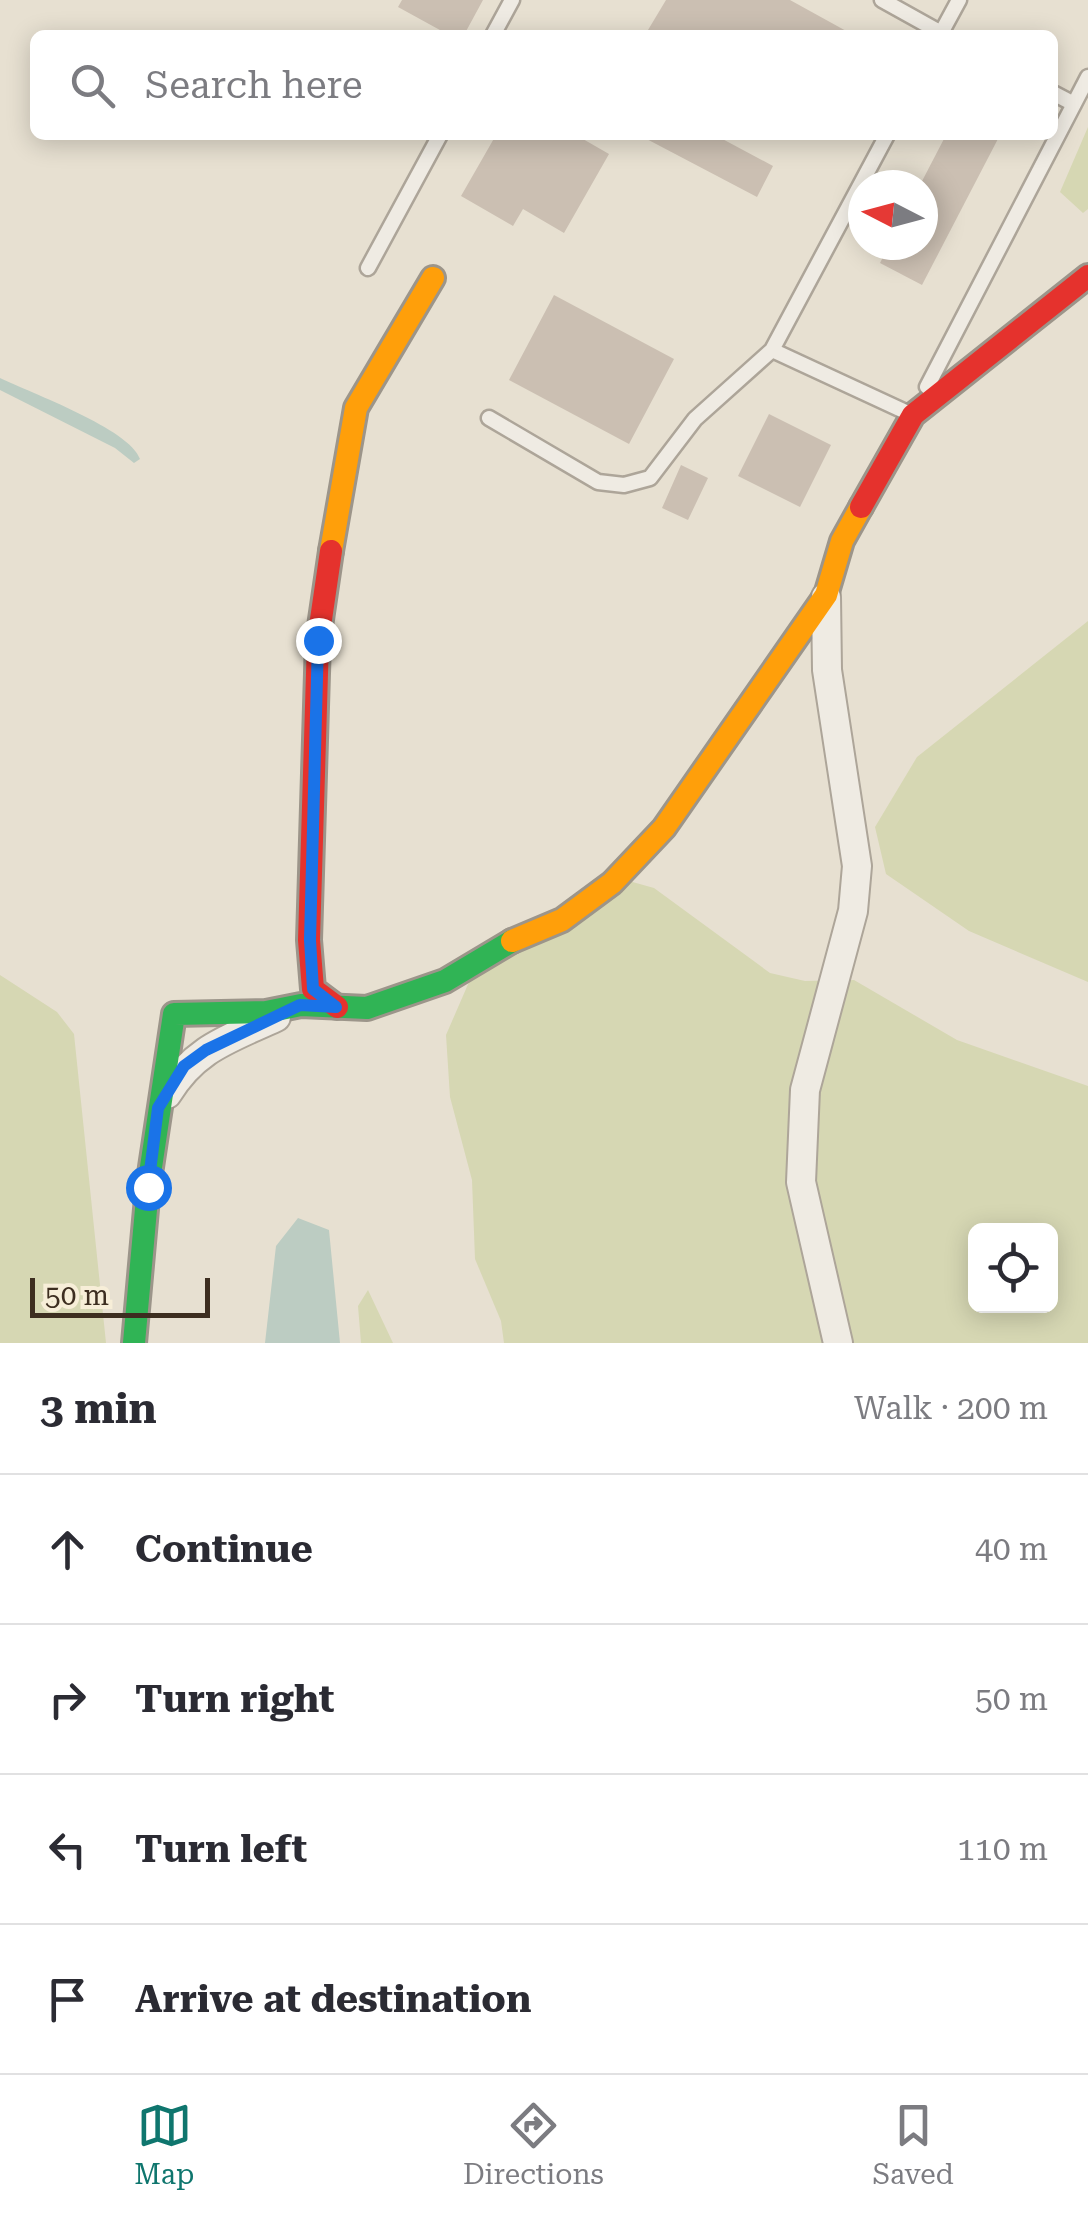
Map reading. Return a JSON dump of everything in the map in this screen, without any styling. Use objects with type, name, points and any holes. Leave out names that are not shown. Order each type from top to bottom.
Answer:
[{"type":"street","points":[[134,1343],[158,1108],[174,1014],[266,1012],[300,1005],[366,1008],[445,980],[505,944],[562,920],[612,883],[664,828],[754,706],[826,595],[842,540],[913,415],[1088,276]]},
{"type":"street","points":[[336,1007],[313,989],[310,940],[318,640],[336,500],[356,408],[433,278]]},
{"type":"street","points":[[826,595],[828,670],[857,866],[853,910],[806,1090],[802,1182],[838,1343]]},
{"type":"street","points":[[158,1108],[184,1066],[206,1050],[300,1005]]},
{"type":"lane","points":[[496,30],[512,0]]},
{"type":"lane","points":[[882,0],[935,30]]},
{"type":"lane","points":[[944,30],[959,0]]},
{"type":"lane","points":[[1058,135],[1088,77]]},
{"type":"lane","points":[[1058,96],[1074,104]]},
{"type":"lane","points":[[368,268],[437,140]]},
{"type":"lane","points":[[489,418],[598,482],[624,484],[650,478],[696,419],[772,350],[884,140]]},
{"type":"lane","points":[[772,350],[913,415],[1055,140]]},
{"type":"green space","points":[[1088,127],[1088,209],[1083,213],[1060,192]]},
{"type":"green space","points":[[1088,621],[1088,982],[969,931],[886,874],[875,827],[917,757]]},
{"type":"green space","points":[[629,881],[654,888],[770,973],[805,981],[854,980],[957,1040],[1088,1086],[1088,1343],[504,1343],[501,1321],[475,1259],[472,1180],[450,1097],[446,1035],[469,982]]},
{"type":"green space","points":[[0,975],[57,1012],[74,1034],[106,1343],[0,1343]]},
{"type":"green space","points":[[368,1290],[393,1343],[361,1343],[358,1306]]},
{"type":"shaded area","points":[[0,378],[99,424],[118,436],[140,459],[134,463],[115,448],[0,390]]},
{"type":"shaded area","points":[[298,1218],[329,1230],[340,1343],[265,1343],[276,1246]]},
{"type":"building","points":[[402,0],[483,0],[467,30],[440,30],[398,7]]},
{"type":"building","points":[[666,0],[790,0],[844,30],[648,30]]},
{"type":"building","points":[[493,140],[585,140],[609,154],[564,233],[523,209],[513,226],[461,196]]},
{"type":"building","points":[[649,140],[724,140],[773,166],[757,197]]},
{"type":"building","points":[[943,140],[997,140],[938,254],[938,170],[928,170]]},
{"type":"building","points":[[882,260],[935,260],[922,285],[880,263]]},
{"type":"building","points":[[554,295],[674,359],[629,444],[509,380]]},
{"type":"building","points":[[769,414],[831,445],[800,507],[738,476]]},
{"type":"building","points":[[681,465],[708,478],[688,520],[662,508]]},
{"type":"traffic: fast","points":[[134,1343],[148,1187],[174,1014],[266,1012],[301,1005],[367,1008],[445,981],[512,941]]},
{"type":"traffic: slow","points":[[331,551],[356,408],[433,278]]},
{"type":"traffic: slow","points":[[512,941],[562,920],[612,883],[664,828],[826,595],[842,541],[861,507]]},
{"type":"traffic: jam","points":[[861,507],[913,415],[1088,276]]},
{"type":"traffic: jam","points":[[331,551],[318,640],[309,940],[313,989],[337,1007]]},
{"type":"route","points":[[148,1187],[158,1108],[184,1066],[206,1050],[300,1005],[336,1007],[313,989],[310,940],[318,640]]}]
